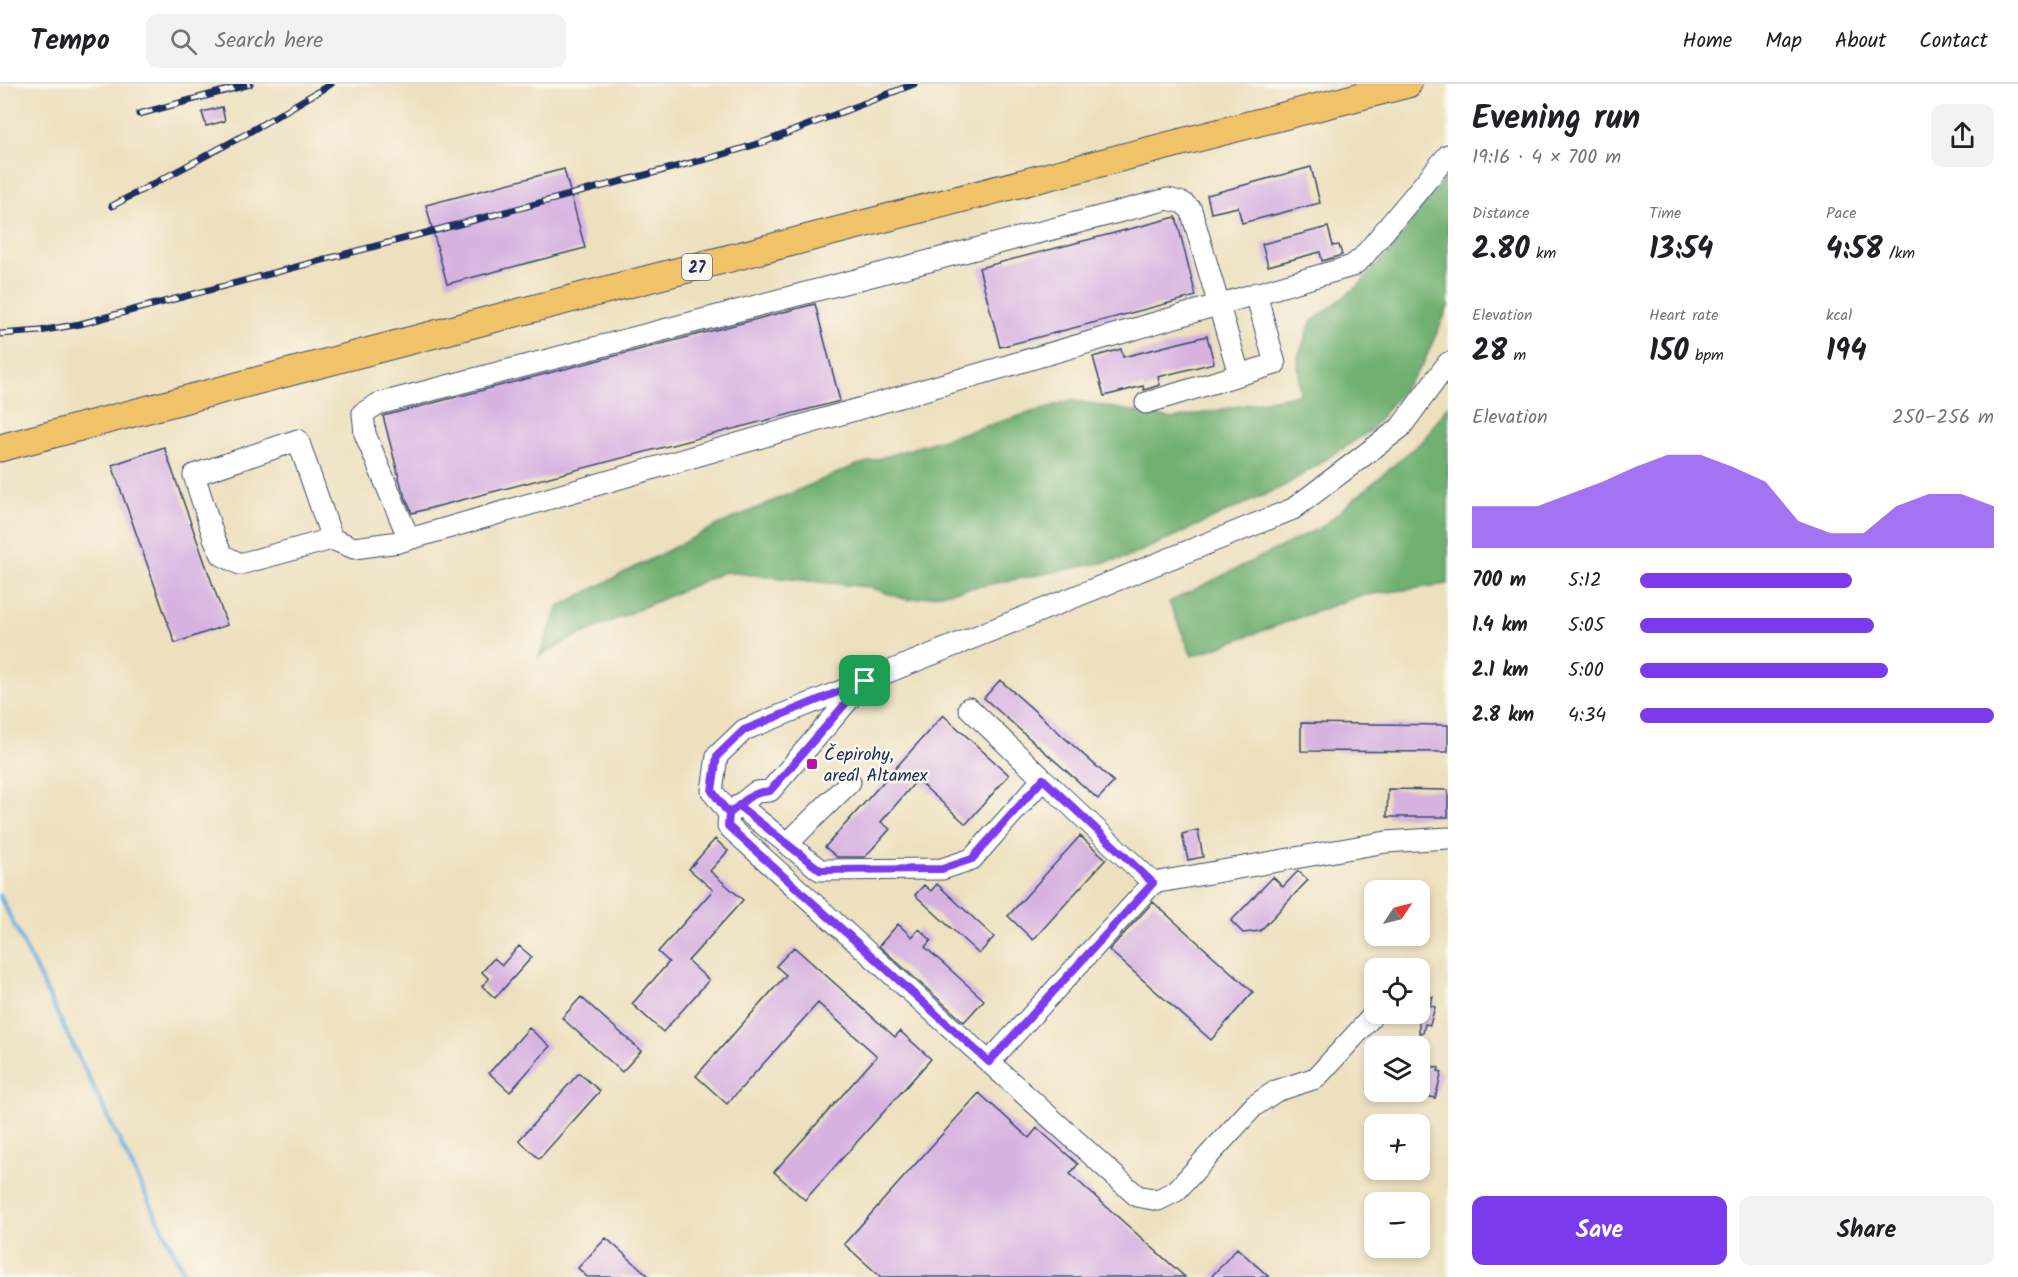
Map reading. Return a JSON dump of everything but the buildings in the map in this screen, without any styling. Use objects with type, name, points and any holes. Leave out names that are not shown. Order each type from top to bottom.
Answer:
[{"type":"main road","name":"27","points":[[0,448],[1408,84]]},
{"type":"lane","points":[[333,539],[298,440],[194,475],[214,538],[222,555],[240,564],[333,539],[354,548],[409,539],[1352,266],[1362,258],[1448,155]]},
{"type":"lane","points":[[409,539],[365,434],[363,413],[378,404],[1168,199],[1183,203],[1191,210],[1239,374]]},
{"type":"lane","points":[[1146,403],[1275,364],[1256,293]]},
{"type":"lane","points":[[1043,779],[972,859],[942,869],[820,870],[787,844],[734,810],[712,791],[717,756],[744,730],[1293,509],[1400,428],[1448,363]]},
{"type":"lane","points":[[865,681],[770,791],[756,792],[734,810],[728,826],[1137,1196],[1158,1200],[1176,1191],[1254,1106],[1276,1091],[1316,1078],[1365,1024]]},
{"type":"lane","points":[[969,708],[1153,883]]},
{"type":"lane","points":[[787,844],[850,782]]},
{"type":"lane","points":[[989,1062],[1153,883],[1386,842],[1448,838]]},
{"type":"green space","points":[[1444,179],[1448,180],[1448,307],[1423,364],[1370,431],[1286,485],[1126,558],[908,600],[868,587],[724,572],[568,640],[539,656],[559,606],[720,524],[854,466],[1072,400],[1173,419],[1300,394],[1298,357],[1311,322],[1358,286],[1394,246]]},
{"type":"green space","points":[[1448,405],[1448,584],[1359,596],[1192,656],[1169,602],[1323,526],[1424,439]]},
{"type":"waterway","points":[[0,896],[186,1277]]},
{"type":"railway","points":[[139,114],[250,84]]},
{"type":"railway","points":[[112,206],[239,138],[331,84]]},
{"type":"railway","points":[[0,334],[40,331],[80,324],[721,155],[767,141],[914,84]]},
{"type":"place","name":"Čepirohy, areál Altamex","points":[[812,764]]},
{"type":"route","points":[[865,681],[744,730],[717,756],[712,791],[729,814],[739,806],[820,870],[942,869],[972,859],[1043,779],[1153,883],[989,1062],[728,826],[729,814],[756,792],[770,791],[865,681]]}]
